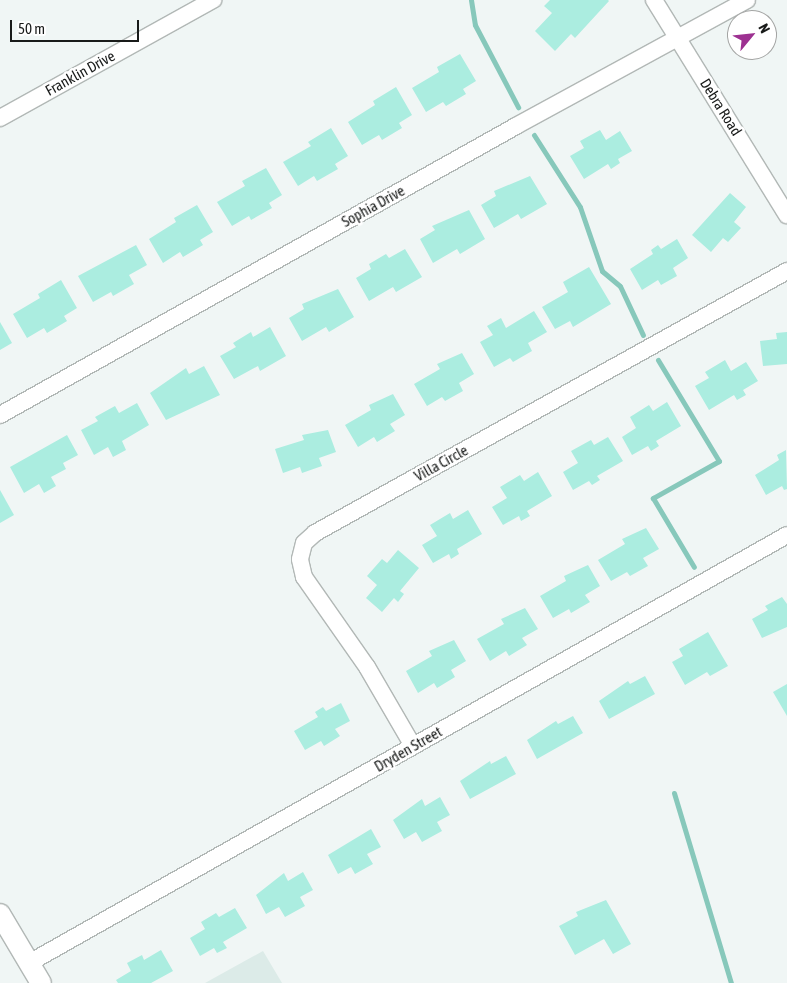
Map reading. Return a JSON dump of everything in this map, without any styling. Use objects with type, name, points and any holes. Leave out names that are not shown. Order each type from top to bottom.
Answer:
[{"type":"street","name":"Franklin Drive","points":[[0,118],[213,0]]},
{"type":"street","name":"Debra Road","points":[[654,0],[787,215]]},
{"type":"street","name":"Sophia Drive","points":[[0,415],[747,0]]},
{"type":"street","name":"Villa Circle","points":[[413,746],[367,667],[304,577],[300,559],[304,543],[315,533],[787,271]]},
{"type":"street","name":"Dryden Street","points":[[29,963],[787,535]]},
{"type":"street","points":[[0,914],[41,983]]},
{"type":"shaded area","points":[[263,951],[282,983],[205,983]]},
{"type":"building","points":[[550,0],[609,1],[575,38],[571,34],[555,51],[535,31],[552,13],[544,6]]},
{"type":"building","points":[[460,54],[476,81],[463,89],[466,94],[446,106],[443,102],[426,112],[412,88],[439,72],[437,67]]},
{"type":"building","points":[[396,87],[412,115],[399,123],[402,128],[382,140],[379,135],[362,145],[348,122],[375,105],[373,101]]},
{"type":"building","points":[[331,128],[348,156],[335,164],[338,169],[317,181],[314,176],[298,186],[283,162],[311,146],[308,142]]},
{"type":"building","points":[[600,130],[606,140],[620,131],[632,151],[618,159],[620,163],[611,169],[608,164],[584,179],[570,156],[584,148],[580,141]]},
{"type":"building","points":[[266,168],[282,195],[269,203],[272,208],[251,220],[249,216],[232,226],[217,202],[245,186],[242,181]]},
{"type":"building","points":[[530,176],[547,204],[521,219],[518,214],[494,228],[481,205],[496,196],[494,191]]},
{"type":"building","points":[[730,193],[746,207],[734,222],[741,228],[728,242],[723,238],[711,252],[692,235]]},
{"type":"building","points":[[197,205],[213,232],[200,240],[203,245],[183,257],[180,252],[163,263],[149,239],[176,222],[174,218]]},
{"type":"building","points":[[469,210],[485,239],[460,254],[457,249],[433,263],[420,239],[435,230],[432,226]]},
{"type":"building","points":[[677,239],[688,258],[673,268],[677,276],[661,285],[658,280],[642,290],[630,269],[653,254],[651,250],[658,245],[661,249]]},
{"type":"building","points":[[136,245],[147,265],[129,275],[134,284],[113,296],[111,292],[93,302],[78,276]]},
{"type":"building","points":[[405,249],[422,277],[396,292],[393,287],[369,301],[356,278],[371,269],[369,264],[386,254],[389,258]]},
{"type":"building","points":[[589,267],[611,304],[573,327],[570,321],[555,329],[542,307],[568,292],[563,282]]},
{"type":"building","points":[[61,280],[77,308],[64,316],[67,321],[47,333],[44,328],[27,338],[13,314],[40,298],[38,294]]},
{"type":"building","points":[[338,289],[354,317],[329,332],[326,327],[302,341],[289,318],[304,309],[302,304]]},
{"type":"building","points":[[534,311],[547,332],[528,343],[532,351],[513,362],[510,358],[494,367],[480,342],[493,335],[487,326],[501,318],[506,328]]},
{"type":"building","points":[[0,322],[12,343],[0,350]]},
{"type":"building","points":[[270,327],[286,356],[260,371],[258,366],[234,379],[220,356],[236,347],[233,343],[251,332],[253,337]]},
{"type":"building","points":[[787,332],[787,364],[763,366],[760,341],[777,339],[776,333]]},
{"type":"building","points":[[462,353],[474,374],[459,383],[463,391],[445,401],[442,397],[427,406],[414,384],[440,369],[437,364]]},
{"type":"building","points":[[725,360],[731,371],[746,362],[758,381],[743,390],[746,395],[737,400],[734,395],[709,410],[695,386],[709,378],[705,372]]},
{"type":"building","points":[[204,366],[220,395],[166,420],[150,393],[186,368],[189,374]]},
{"type":"building","points":[[393,394],[405,415],[390,424],[395,431],[377,442],[374,437],[358,447],[345,425],[371,410],[369,405]]},
{"type":"building","points":[[667,402],[681,426],[656,441],[659,446],[651,451],[648,446],[632,455],[622,437],[636,428],[630,417],[649,405],[653,411]]},
{"type":"building","points":[[137,403],[149,425],[122,441],[126,450],[113,457],[108,447],[94,455],[81,430],[98,421],[95,417],[115,406],[119,413]]},
{"type":"building","points":[[328,430],[336,452],[319,458],[322,466],[302,473],[300,467],[283,473],[275,449],[304,440],[302,435]]},
{"type":"building","points":[[67,435],[78,455],[63,463],[66,469],[51,477],[56,486],[44,493],[39,484],[24,493],[10,467]]},
{"type":"building","points":[[608,437],[623,461],[597,476],[600,480],[592,485],[589,481],[573,490],[563,472],[578,463],[571,451],[591,440],[594,445]]},
{"type":"building","points":[[786,450],[787,489],[784,490],[782,486],[766,495],[755,475],[779,460],[777,455]]},
{"type":"building","points":[[538,472],[552,496],[527,511],[530,516],[521,521],[519,516],[503,525],[492,507],[507,498],[500,487],[520,475],[524,481]]},
{"type":"building","points":[[0,490],[14,515],[0,523]]},
{"type":"building","points":[[468,510],[482,534],[457,549],[459,554],[451,559],[449,554],[433,563],[422,545],[437,536],[430,525],[450,513],[453,519]]},
{"type":"building","points":[[646,528],[659,549],[643,558],[648,566],[630,576],[627,572],[611,581],[598,560],[625,544],[622,539]]},
{"type":"building","points":[[398,550],[419,568],[400,591],[404,594],[398,602],[394,598],[382,612],[366,598],[377,585],[367,576],[382,559],[387,563]]},
{"type":"building","points":[[588,565],[600,586],[585,595],[590,602],[571,613],[569,609],[553,618],[540,596],[566,581],[564,576]]},
{"type":"building","points":[[782,597],[787,604],[787,627],[762,638],[752,619],[768,610],[765,606]]},
{"type":"building","points":[[525,608],[538,629],[522,638],[527,645],[509,656],[506,651],[490,661],[477,639],[504,624],[501,619]]},
{"type":"building","points":[[708,632],[728,666],[710,676],[707,672],[685,685],[672,662],[683,656],[679,649]]},
{"type":"building","points":[[454,640],[466,661],[451,670],[455,677],[437,688],[434,683],[418,693],[406,671],[432,656],[429,651]]},
{"type":"building","points":[[645,676],[655,694],[609,719],[599,701],[628,681],[630,684]]},
{"type":"building","points":[[787,684],[787,716],[773,692]]},
{"type":"building","points":[[341,703],[350,721],[335,729],[340,736],[324,746],[321,741],[305,750],[294,731],[318,717],[315,712],[323,707],[326,711]]},
{"type":"building","points":[[573,716],[583,733],[537,759],[527,740],[556,721],[558,724]]},
{"type":"building","points":[[506,756],[516,774],[470,799],[460,781],[490,761],[491,764]]},
{"type":"building","points":[[440,797],[450,815],[437,822],[442,831],[422,842],[416,832],[404,839],[393,820],[422,799],[425,806]]},
{"type":"building","points":[[371,829],[381,847],[367,854],[373,864],[355,874],[351,867],[338,874],[328,855]]},
{"type":"building","points":[[303,872],[313,890],[300,897],[305,906],[285,917],[279,907],[266,914],[256,895],[284,873],[288,881]]},
{"type":"building","points":[[606,900],[631,944],[613,954],[604,939],[575,955],[559,926],[578,916],[576,912]]},
{"type":"building","points":[[235,908],[247,928],[223,942],[227,948],[217,953],[214,948],[200,956],[190,938],[205,929],[201,922],[216,913],[219,917]]},
{"type":"building","points":[[161,950],[173,971],[151,983],[118,983],[116,980],[131,971],[127,963],[142,955],[144,960]]},
{"type":"waterway","points":[[471,0],[475,25],[518,107]]},
{"type":"waterway","points":[[534,135],[580,207],[602,271],[620,286],[643,335]]},
{"type":"waterway","points":[[658,360],[719,461],[653,498],[694,567]]},
{"type":"waterway","points":[[674,793],[731,983]]}]
